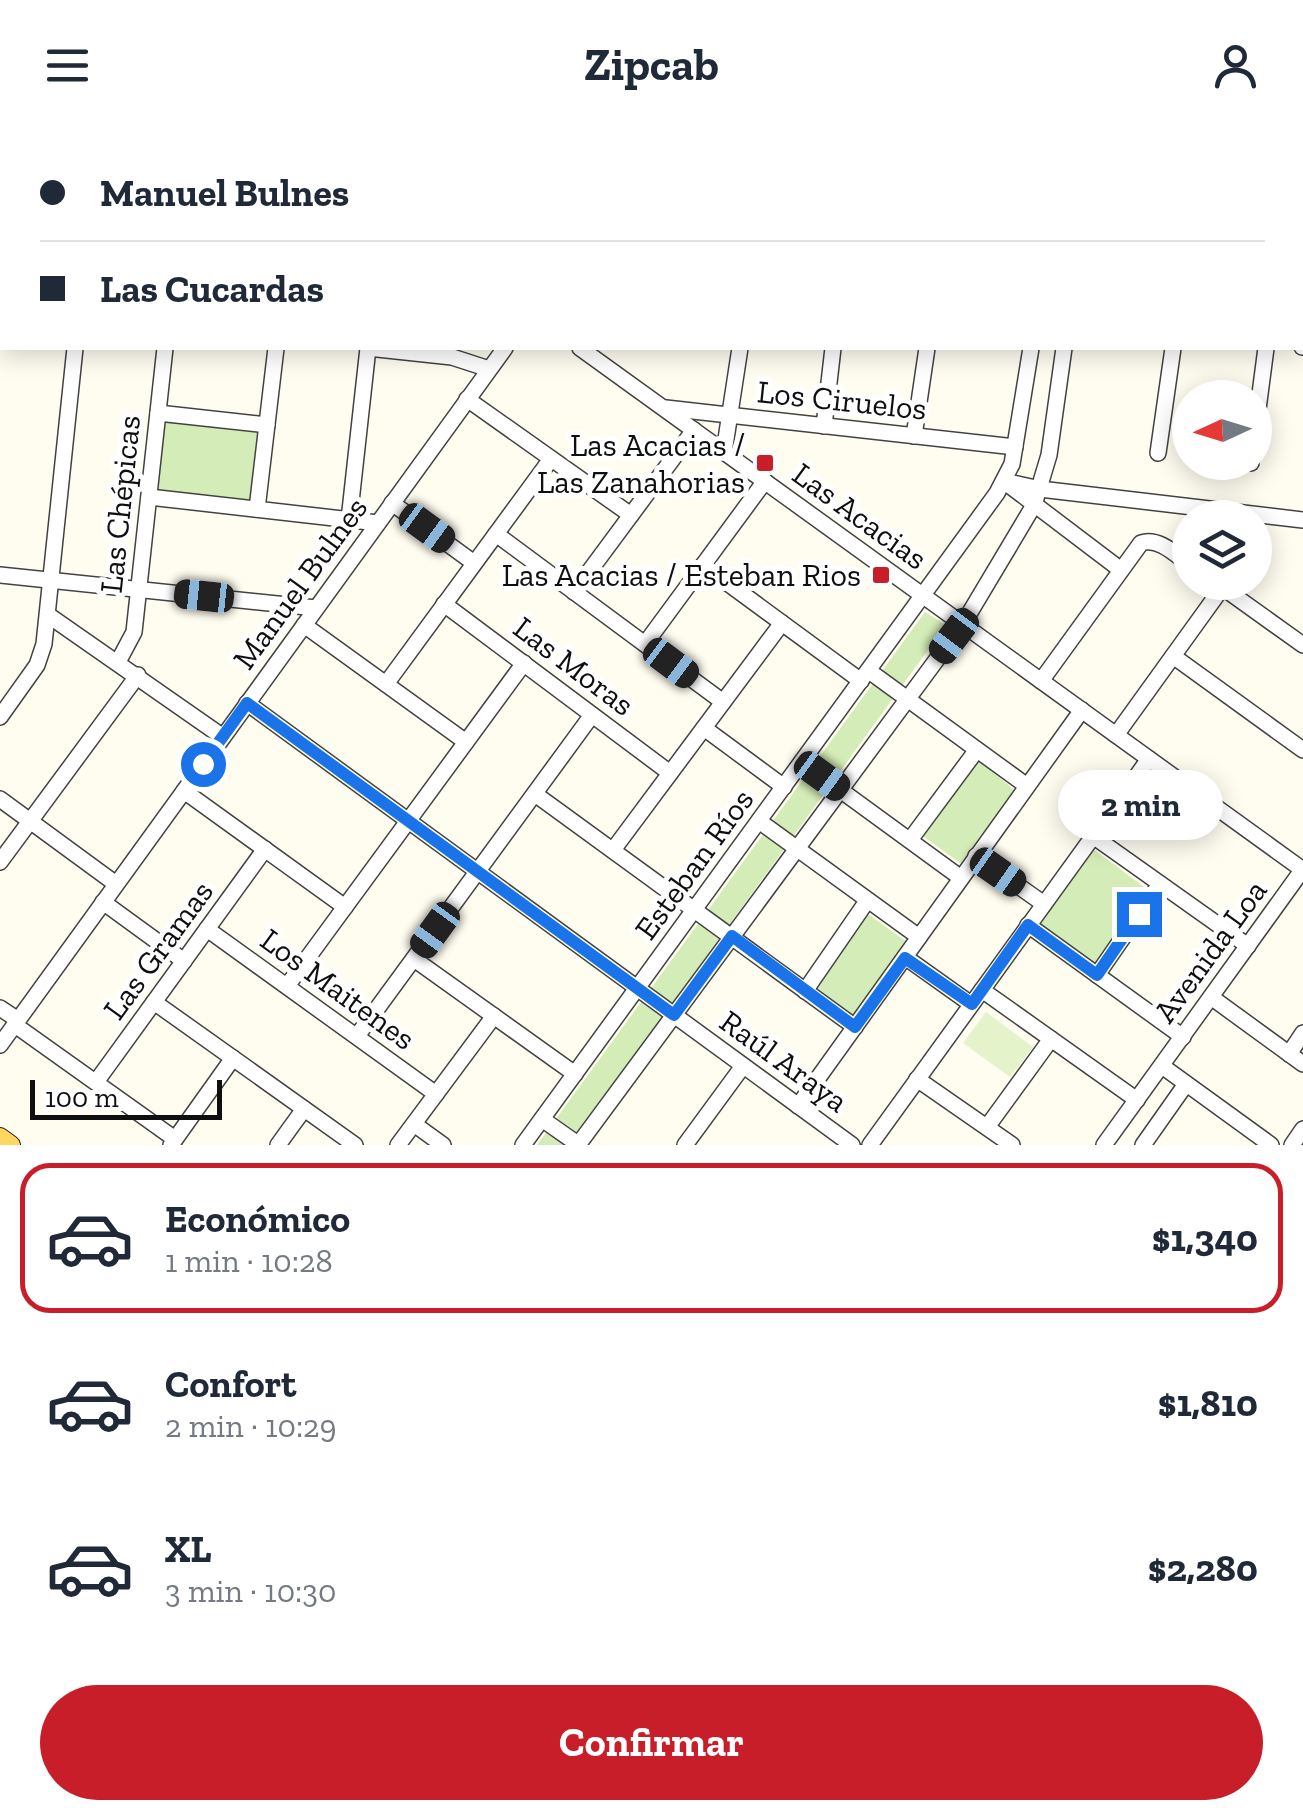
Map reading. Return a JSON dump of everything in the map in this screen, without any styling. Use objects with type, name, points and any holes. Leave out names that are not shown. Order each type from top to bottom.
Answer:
[{"type":"main road","points":[[0,1137],[11,1145]]},
{"type":"street","points":[[0,717],[40,659],[52,580],[75,350]]},
{"type":"street","name":"Las Chépicas","points":[[118,662],[134,632],[165,350]]},
{"type":"street","points":[[257,509],[276,350]]},
{"type":"street","points":[[349,520],[368,350]]},
{"type":"street","points":[[387,350],[452,357],[489,370]]},
{"type":"street","name":"Manuel Bulnes","points":[[0,1045],[503,350]]},
{"type":"street","name":"Las Acacias","points":[[583,350],[1303,870]]},
{"type":"street","points":[[724,452],[740,350]]},
{"type":"street","points":[[824,426],[833,350]]},
{"type":"street","points":[[914,436],[927,350]]},
{"type":"street","name":"Esteban Ríos","points":[[523,1145],[1004,481],[1015,447],[1031,350]]},
{"type":"street","points":[[542,1119],[578,1145],[963,624],[1037,497],[1049,455],[1064,350]]},
{"type":"street","points":[[1158,453],[1172,350]]},
{"type":"street","points":[[1262,380],[1266,350]]},
{"type":"street","points":[[467,399],[631,516]]},
{"type":"street","name":"Los Ciruelos","points":[[663,408],[1015,447]]},
{"type":"street","points":[[158,413],[267,425]]},
{"type":"street","points":[[574,592],[694,430]]},
{"type":"street","points":[[386,684],[551,459]]},
{"type":"street","points":[[644,644],[764,481]]},
{"type":"street","points":[[1004,481],[1037,497],[1121,570]]},
{"type":"street","points":[[149,496],[378,523]]},
{"type":"street","points":[[1037,497],[1303,520]]},
{"type":"street","points":[[392,504],[474,563]]},
{"type":"street","points":[[496,534],[723,702]]},
{"type":"street","points":[[1041,681],[1139,544],[1147,540],[1158,542],[1172,552]]},
{"type":"street","points":[[704,565],[782,623],[907,698],[1027,786]]},
{"type":"street","points":[[0,575],[316,608]]},
{"type":"street","points":[[1116,735],[1208,600]]},
{"type":"street","points":[[1239,600],[1303,645]]},
{"type":"street","name":"Las Moras","points":[[444,604],[670,773]]},
{"type":"street","points":[[48,615],[223,736]]},
{"type":"street","points":[[612,850],[782,623]]},
{"type":"street","points":[[304,625],[466,742]]},
{"type":"street","points":[[1173,656],[1303,750]]},
{"type":"street","points":[[287,986],[524,663]]},
{"type":"street","points":[[0,862],[138,675]]},
{"type":"street","name":"Raúl Araya","points":[[247,703],[852,1145]]},
{"type":"street","points":[[798,1106],[1082,710]]},
{"type":"street","points":[[357,1036],[592,715]]},
{"type":"street","points":[[704,728],[784,787]]},
{"type":"street","points":[[910,840],[976,750]]},
{"type":"street","points":[[870,1145],[1149,758]]},
{"type":"street","points":[[802,762],[961,878]]},
{"type":"street","points":[[184,791],[346,907]]},
{"type":"street","points":[[535,794],[855,1027]]},
{"type":"street","points":[[0,798],[116,884]]},
{"type":"street","points":[[759,822],[919,937]]},
{"type":"street","points":[[1092,836],[1248,946]]},
{"type":"street","name":"Las Gramas","points":[[96,1082],[265,849]]},
{"type":"street","points":[[976,856],[1044,904]]},
{"type":"street","name":"Avenida Loa","points":[[1104,1145],[1303,870]]},
{"type":"street","points":[[1097,975],[1160,884]]},
{"type":"street","points":[[804,992],[867,901]]},
{"type":"street","points":[[103,902],[184,961]]},
{"type":"street","points":[[1028,925],[1182,1037]]},
{"type":"street","name":"Los Maitenes","points":[[207,929],[436,1094]]},
{"type":"street","points":[[414,958],[575,1074]]},
{"type":"street","points":[[905,958],[972,1004]]},
{"type":"street","points":[[982,990],[1137,1100]]},
{"type":"street","points":[[1211,997],[1303,1064]]},
{"type":"street","points":[[154,1002],[355,1145]]},
{"type":"street","points":[[0,1008],[173,1142],[233,1058]]},
{"type":"street","points":[[398,1145],[494,1016]]},
{"type":"street","points":[[1289,1054],[1303,1033]]},
{"type":"street","points":[[986,1127],[1051,1039]]},
{"type":"street","points":[[689,1144],[743,1066]]},
{"type":"street","points":[[1162,1066],[1271,1145]]},
{"type":"street","points":[[918,1079],[1012,1145]]},
{"type":"street","points":[[1143,1145],[1186,1084]]},
{"type":"street","points":[[278,1145],[304,1109]]},
{"type":"street","points":[[414,1124],[444,1145]]},
{"type":"street","points":[[1292,1145],[1303,1129]]},
{"type":"green space","points":[[163,419],[258,430],[250,504],[155,494]]},
{"type":"green space","points":[[925,612],[946,625],[570,1145],[537,1145]]},
{"type":"green space","points":[[980,761],[1018,793],[964,866],[923,836]]},
{"type":"green space","points":[[1092,848],[1152,893],[1095,967],[1039,923]]},
{"type":"green space","points":[[861,909],[911,945],[853,1024],[803,988]]},
{"type":"green space","points":[[986,1012],[1033,1047],[1010,1077],[963,1043]]},
{"type":"place","name":"Las Acacias / Las Zanahorias","points":[[765,463]]},
{"type":"place","name":"Las Acacias / Esteban Rios","points":[[881,575]]},
{"type":"route","points":[[203,764],[247,703],[674,1015],[732,936],[855,1027],[905,958],[972,1004],[1028,925],[1097,975],[1139,914]]}]
